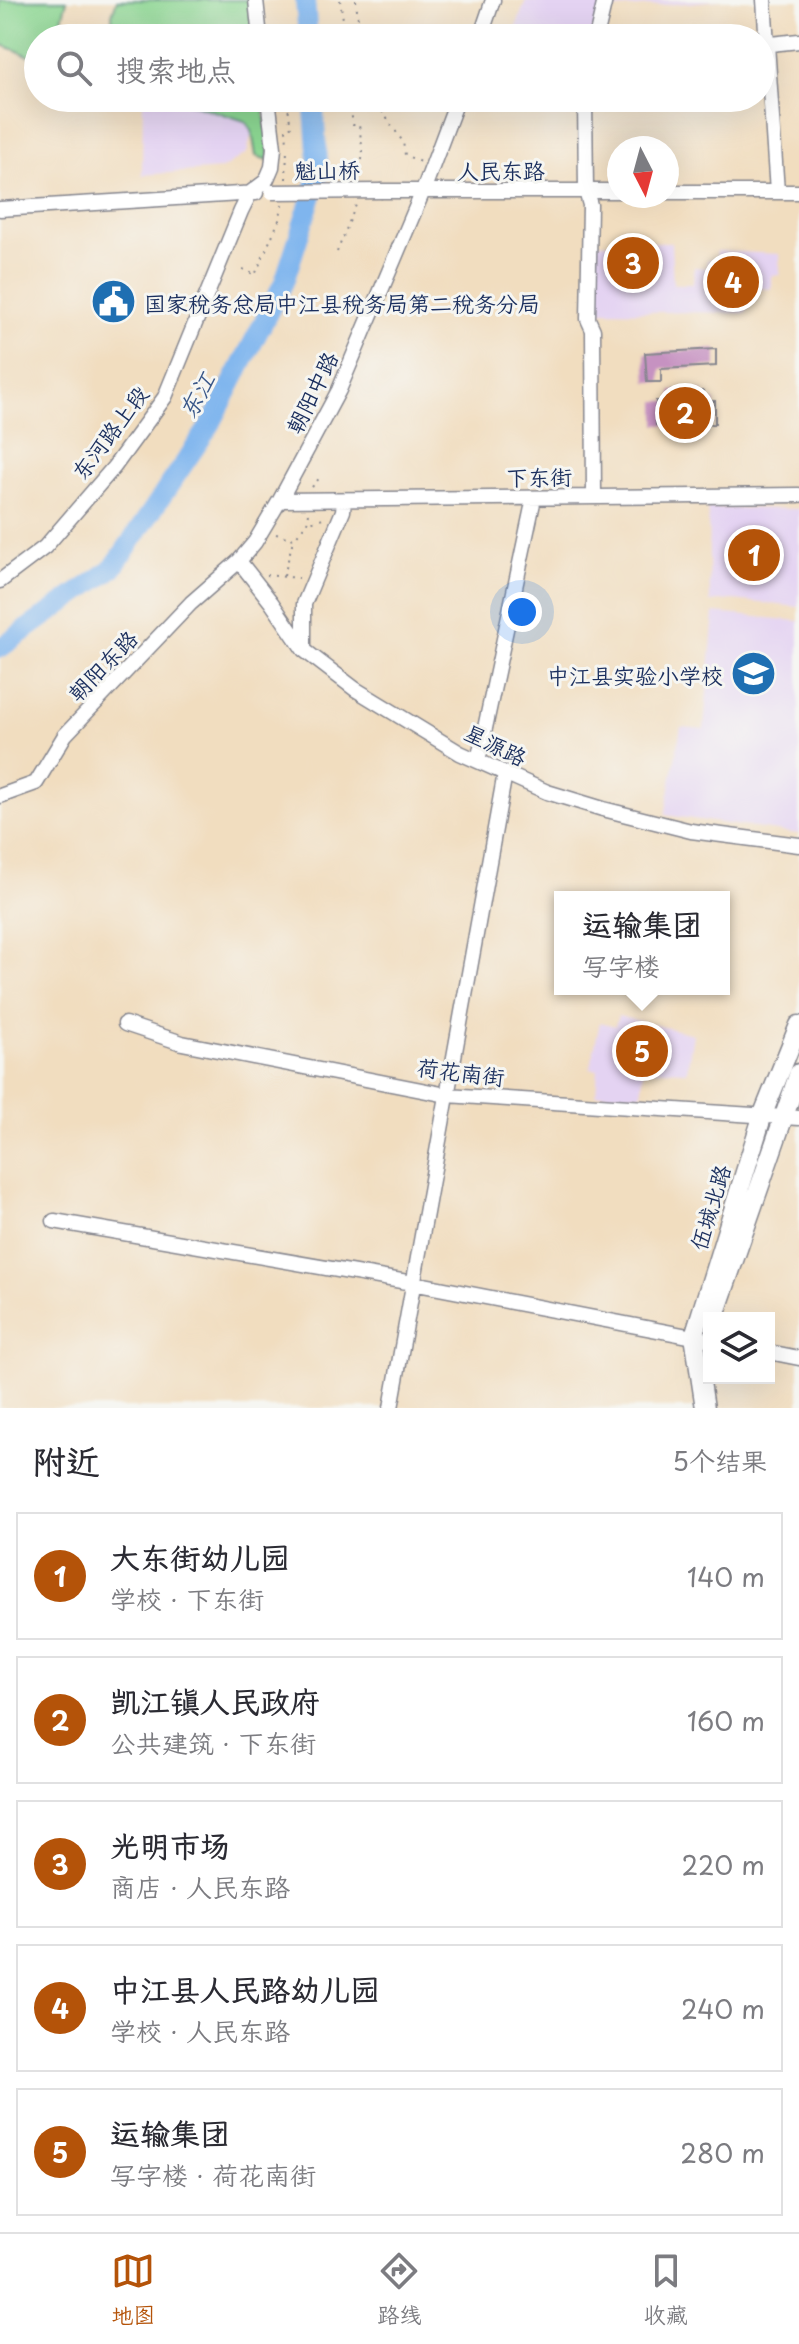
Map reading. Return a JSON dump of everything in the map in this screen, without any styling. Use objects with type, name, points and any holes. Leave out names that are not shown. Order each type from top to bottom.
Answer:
[{"type":"main road","name":"伍城北路","points":[[712,1312],[763,1114],[799,1025]]},
{"type":"main road","name":"伍城北路","points":[[716,1312],[791,1117],[799,1073]]},
{"type":"main road","name":"伍城北路","points":[[705,1384],[705,1408]]},
{"type":"main road","points":[[713,1384],[716,1408]]},
{"type":"street","points":[[256,0],[259,24]]},
{"type":"street","points":[[485,24],[493,0]]},
{"type":"street","points":[[599,24],[605,0]]},
{"type":"street","points":[[763,24],[764,0]]},
{"type":"street","points":[[775,44],[799,41]]},
{"type":"street","name":"东河路上段","points":[[0,581],[45,547],[114,467],[165,397],[250,193],[266,181],[272,167],[274,148],[270,112]]},
{"type":"street","name":"朝阳中路","points":[[239,561],[255,542],[280,500],[339,390],[453,112]]},
{"type":"street","points":[[585,112],[586,191],[590,205],[588,319],[593,330],[594,497]]},
{"type":"street","points":[[769,112],[777,192]]},
{"type":"street","name":"魁山桥","points":[[0,209],[250,193],[382,191]]},
{"type":"street","name":"人民东路","points":[[382,191],[607,191]]},
{"type":"street","points":[[679,192],[799,192]]},
{"type":"street","name":"下东街","points":[[280,500],[799,495]]},
{"type":"street","points":[[478,761],[534,498]]},
{"type":"street","points":[[304,650],[304,604],[343,511],[344,500]]},
{"type":"street","name":"星源路","points":[[239,561],[304,650],[355,689],[478,761],[547,792],[676,828],[799,845]]},
{"type":"street","name":"朝阳东路","points":[[0,796],[36,783],[65,735],[191,603],[239,561]]},
{"type":"street","points":[[391,1408],[505,773]]},
{"type":"street","name":"荷花南街","points":[[125,1024],[182,1043],[447,1095],[791,1117]]},
{"type":"street","points":[[54,1221],[413,1283],[703,1341]]},
{"type":"street","points":[[775,1353],[799,1358]]},
{"type":"path","points":[[340,0],[344,24]]},
{"type":"path","points":[[356,0],[359,24]]},
{"type":"path","points":[[351,112],[353,125],[359,125],[363,153],[359,180]]},
{"type":"path","points":[[383,112],[403,142],[405,155],[432,167]]},
{"type":"path","points":[[337,252],[356,208],[357,194]]},
{"type":"path","points":[[311,492],[312,485],[321,476]]},
{"type":"path","points":[[284,576],[294,539],[307,523],[310,508]]},
{"type":"path","points":[[307,523],[327,517]]},
{"type":"path","points":[[270,531],[294,539]]},
{"type":"path","points":[[265,575],[304,580]]},
{"type":"shaded area","points":[[526,0],[723,0],[615,9],[598,24],[517,24]]},
{"type":"shaded area","points":[[143,112],[217,112],[245,121],[252,131],[247,153],[222,169],[142,175]]},
{"type":"shaded area","points":[[671,242],[673,284],[693,284],[694,267],[707,268],[707,260],[716,259],[717,251],[779,254],[780,275],[772,276],[772,289],[752,288],[748,294],[746,313],[592,311],[594,243]]},
{"type":"shaded area","points":[[708,508],[799,509],[799,607],[733,600],[710,602]]},
{"type":"shaded area","name":"中江县实验小学校","points":[[714,613],[799,621],[799,834],[665,815],[681,727],[704,729]]},
{"type":"shaded area","points":[[618,1016],[693,1034],[687,1071],[644,1069],[641,1094],[596,1094],[598,1070],[590,1069],[600,1022],[615,1026]]},
{"type":"green space","points":[[0,0],[67,0],[61,24],[24,24],[24,53],[0,44]]},
{"type":"green space","points":[[117,0],[250,0],[253,24],[112,24]]},
{"type":"green space","points":[[217,112],[264,112],[268,160],[256,156],[252,131],[245,121]]},
{"type":"building","points":[[716,349],[716,366],[661,369],[661,382],[647,382],[645,353]]},
{"type":"building","points":[[671,391],[703,391],[703,401],[715,401],[715,424],[656,425],[656,401],[672,401]]},
{"type":"waterway","name":"东江","points":[[305,0],[307,24]]},
{"type":"waterway","name":"东江","points":[[0,648],[113,568],[211,424],[284,282],[319,174],[314,112]]},
{"type":"place","name":"光明市场","points":[[633,263]]},
{"type":"place","name":"中江县人民路幼儿园","points":[[733,282]]},
{"type":"place","name":"国家税务总局中江县税务局第二税务分局","points":[[113,302]]},
{"type":"place","name":"凯江镇人民政府","points":[[685,413]]},
{"type":"place","name":"大东街幼儿园","points":[[754,555]]},
{"type":"place","name":"中江县实验小学校","points":[[754,674]]},
{"type":"place","name":"运输集团","points":[[642,1051]]}]
